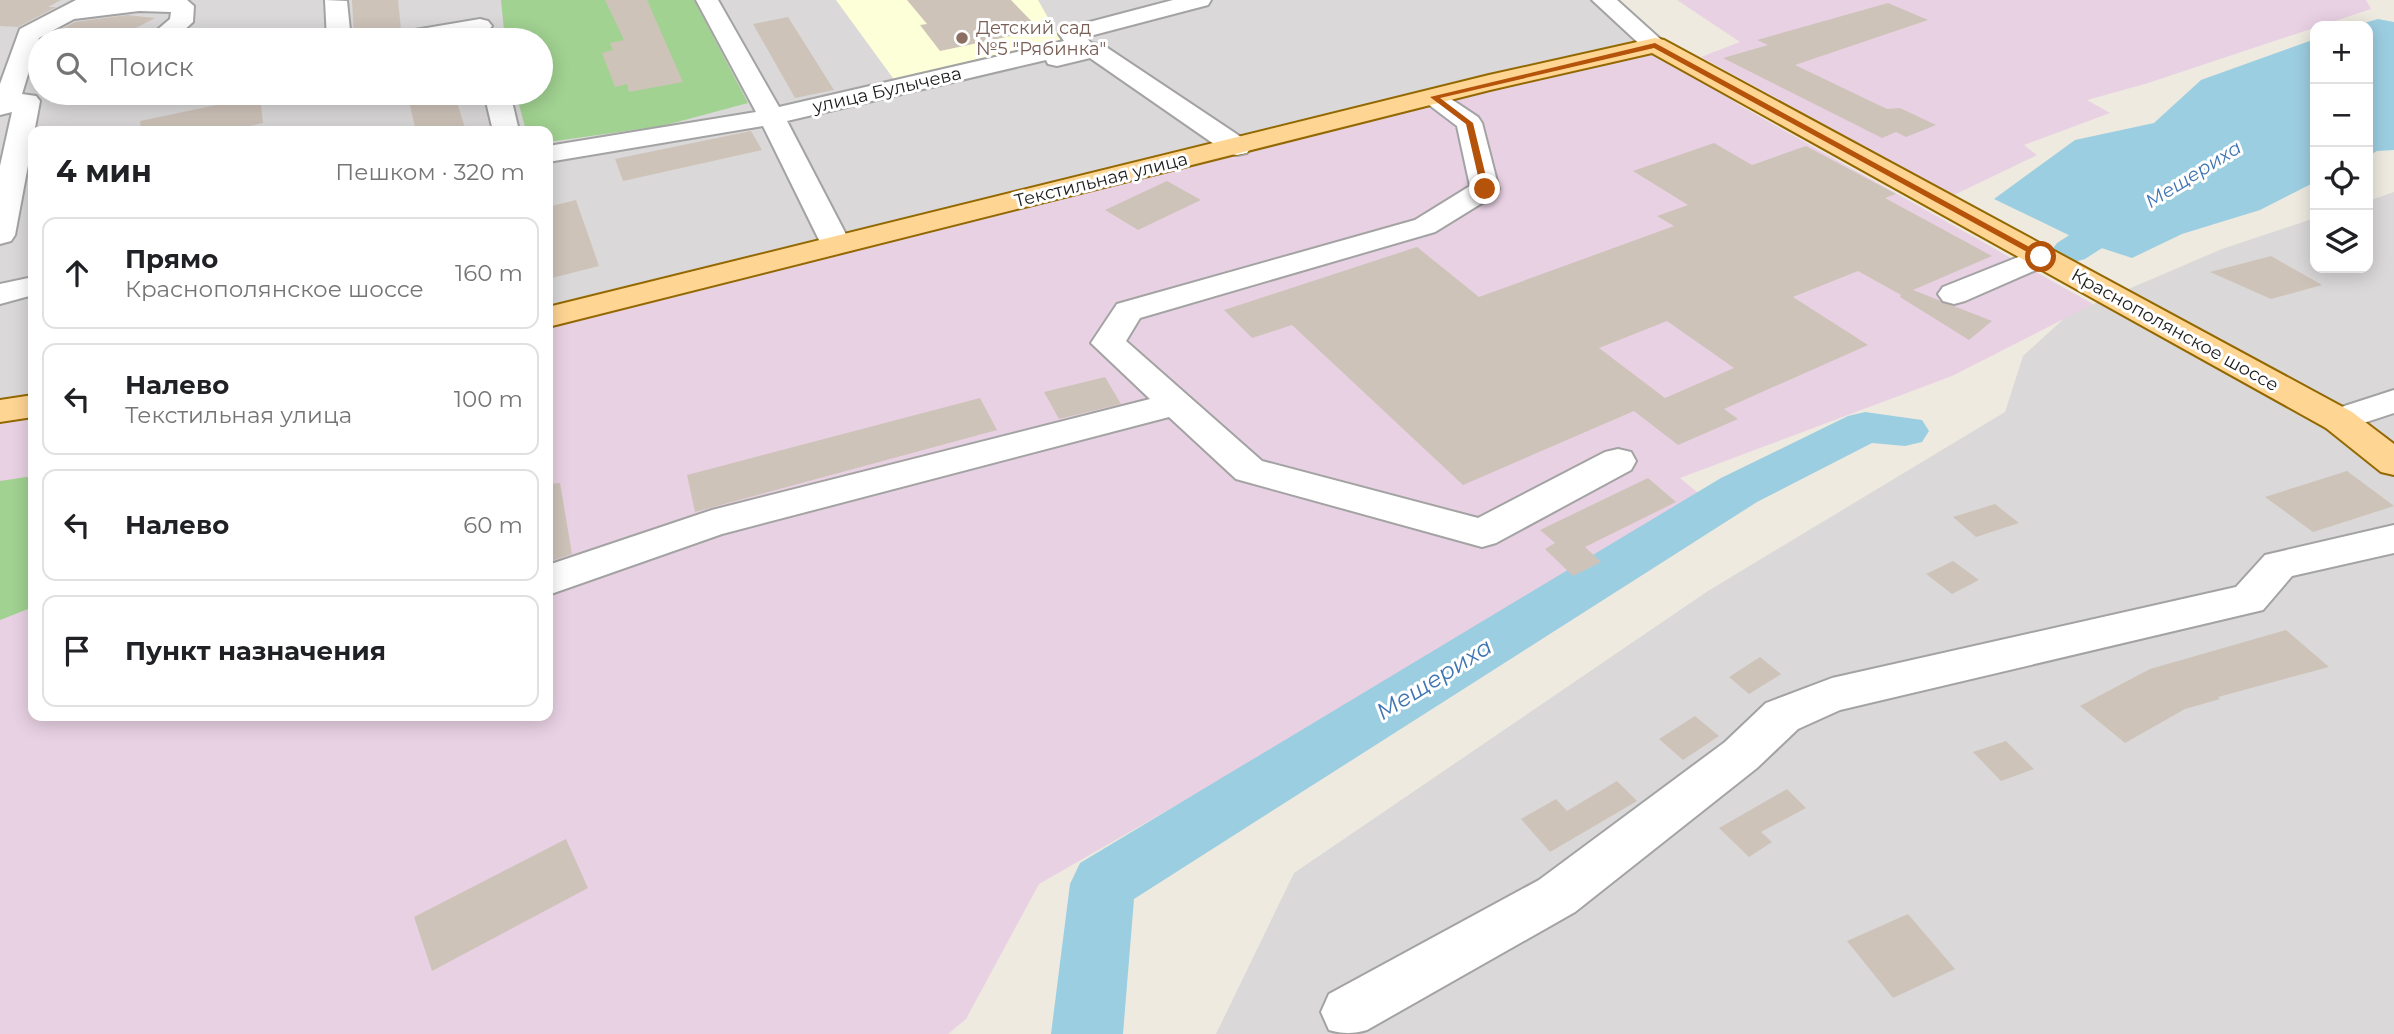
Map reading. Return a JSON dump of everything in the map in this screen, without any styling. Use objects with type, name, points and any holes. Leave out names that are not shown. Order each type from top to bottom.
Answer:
[{"type":"main road","name":"Текстильная улица","points":[[553,316],[836,243],[1655,45]]},
{"type":"main road","name":"Краснополянское шоссе","points":[[1655,45],[2339,421],[2394,463]]},
{"type":"main road","points":[[0,411],[28,407]]},
{"type":"street","points":[[40,28],[93,0]]},
{"type":"street","points":[[473,0],[480,28]]},
{"type":"street","points":[[707,0],[774,121],[836,243]]},
{"type":"street","name":"улица Булычева","points":[[553,153],[774,121],[1080,45],[1071,34],[1200,0]]},
{"type":"street","points":[[1603,0],[1655,45]]},
{"type":"street","points":[[336,1],[338,28]]},
{"type":"street","points":[[69,13],[162,2],[183,6],[181,22],[173,28]]},
{"type":"street","points":[[0,37],[28,34],[13,81],[27,102],[0,235]]},
{"type":"street","points":[[774,121],[1094,50],[1237,147]]},
{"type":"street","points":[[1433,97],[1469,123],[1485,189],[1425,226],[1128,311],[1108,343],[1249,470],[1482,533],[1618,461]]},
{"type":"street","points":[[500,105],[505,126]]},
{"type":"street","points":[[1954,294],[2041,257]]},
{"type":"street","points":[[0,294],[28,287]]},
{"type":"street","points":[[2339,421],[2394,401]]},
{"type":"street","points":[[553,578],[712,523],[1175,404]]},
{"type":"street","points":[[1348,1012],[1557,896],[1741,755],[1782,716],[1832,695],[2249,599],[2279,565],[2394,539]]},
{"type":"shaded area","points":[[0,0],[1592,0],[1635,40],[553,304],[553,126],[28,126],[28,397],[0,400]]},
{"type":"shaded area","name":"Детский сад №5 \"Рябинка\"","points":[[836,0],[1038,0],[1063,44],[898,85]]},
{"type":"shaded area","points":[[1677,0],[2366,0],[2371,9],[2335,21],[2310,21],[2310,29],[2145,84],[2087,100],[2110,113],[2024,145],[2037,155],[1954,195],[1701,57],[1740,42]]},
{"type":"shaded area","points":[[1653,50],[1670,57],[1739,105],[2093,304],[1952,376],[1680,478],[1709,502],[1588,591],[1215,783],[1039,884],[966,1019],[948,1034],[0,1034],[0,424],[28,420],[28,721],[553,721],[553,318],[1053,200],[1634,52]]},
{"type":"shaded area","points":[[2394,192],[2394,1034],[1216,1034],[1294,873],[1708,591],[2005,412],[2023,356],[2068,315],[2222,249],[2310,220],[2310,273],[2373,273],[2373,199]]},
{"type":"green space","points":[[501,0],[694,0],[748,103],[662,126],[553,141],[553,126],[525,126],[519,105],[553,105],[553,28],[504,28]]},
{"type":"green space","points":[[28,477],[28,609],[0,620],[0,481]]},
{"type":"water","points":[[2378,19],[2394,22],[2394,150],[2373,153],[2373,21]]},
{"type":"water","points":[[2310,41],[2310,185],[2260,210],[2182,234],[2132,258],[2083,242],[1994,199],[2075,140],[2154,123],[2201,80]]},
{"type":"building","points":[[0,0],[61,0],[48,7],[56,7],[18,27],[0,26]]},
{"type":"building","points":[[352,0],[398,0],[401,28],[353,28]]},
{"type":"building","points":[[605,0],[647,0],[683,82],[629,92],[627,84],[615,87],[602,53],[613,50],[610,43],[624,40]]},
{"type":"building","points":[[907,0],[1011,0],[1040,30],[940,51],[920,25],[927,24]]},
{"type":"building","points":[[1888,3],[1928,20],[1795,65],[1887,109],[1900,108],[1936,125],[1906,137],[1896,132],[1882,138],[1723,58],[1768,45],[1757,40]]},
{"type":"building","points":[[127,15],[155,18],[136,28],[64,28],[75,22]]},
{"type":"building","points":[[788,17],[834,90],[795,98],[753,24]]},
{"type":"building","points":[[217,105],[261,105],[263,123],[250,126],[140,126],[140,121]]},
{"type":"building","points":[[410,105],[458,105],[464,126],[415,126]]},
{"type":"building","points":[[751,131],[762,150],[623,181],[615,159]]},
{"type":"building","points":[[1714,143],[1752,165],[1806,146],[1896,194],[1885,198],[1992,256],[1913,290],[1992,321],[1969,340],[1900,297],[1901,295],[1858,271],[1793,297],[1868,345],[1724,409],[1738,419],[1678,445],[1634,411],[1463,485],[1292,325],[1252,338],[1224,310],[1417,247],[1479,297],[1674,226],[1657,216],[1688,205],[1633,171]],"holes":[[[1667,321],[1734,368],[1665,398],[1599,348]]]},
{"type":"building","points":[[1167,181],[1201,200],[1138,230],[1105,210]]},
{"type":"building","points":[[576,200],[599,266],[553,278],[553,206]]},
{"type":"building","points":[[2271,256],[2322,285],[2271,299],[2210,272]]},
{"type":"building","points":[[1105,377],[1121,404],[1059,419],[1044,392]]},
{"type":"building","points":[[980,398],[997,430],[695,512],[687,475]]},
{"type":"building","points":[[2347,471],[2394,506],[2313,532],[2265,497]]},
{"type":"building","points":[[1648,478],[1676,502],[1585,547],[1601,562],[1573,576],[1545,549],[1555,543],[1540,530]]},
{"type":"building","points":[[560,483],[572,554],[553,560],[553,484]]},
{"type":"building","points":[[1995,504],[2019,523],[1976,537],[1953,517]]},
{"type":"building","points":[[1953,561],[1979,580],[1952,594],[1926,574]]},
{"type":"building","points":[[2286,630],[2329,667],[2218,697],[2220,699],[2185,709],[2125,743],[2080,706],[2150,669]]},
{"type":"building","points":[[1760,657],[1781,674],[1749,694],[1729,677]]},
{"type":"building","points":[[1695,716],[1719,736],[1683,760],[1659,739]]},
{"type":"building","points":[[2006,741],[2034,769],[2001,781],[1973,752]]},
{"type":"building","points":[[1617,781],[1637,801],[1550,852],[1521,819],[1556,799],[1567,811]]},
{"type":"building","points":[[1787,789],[1806,808],[1761,832],[1772,842],[1749,857],[1719,828]]},
{"type":"building","points":[[566,839],[588,888],[432,971],[414,917]]},
{"type":"building","points":[[1908,914],[1955,969],[1893,998],[1847,941]]},
{"type":"waterway","name":"Мещериха","points":[[2071,251],[2141,206]]},
{"type":"waterway","name":"Мещериха","points":[[1087,1034],[1103,884],[1739,490],[1865,427],[1905,431]]},
{"type":"place","name":"Детский сад №5 \"Рябинка\"","points":[[962,38]]},
{"type":"route","points":[[1485,189],[1469,123],[1433,97],[1655,45],[2041,257]]}]
